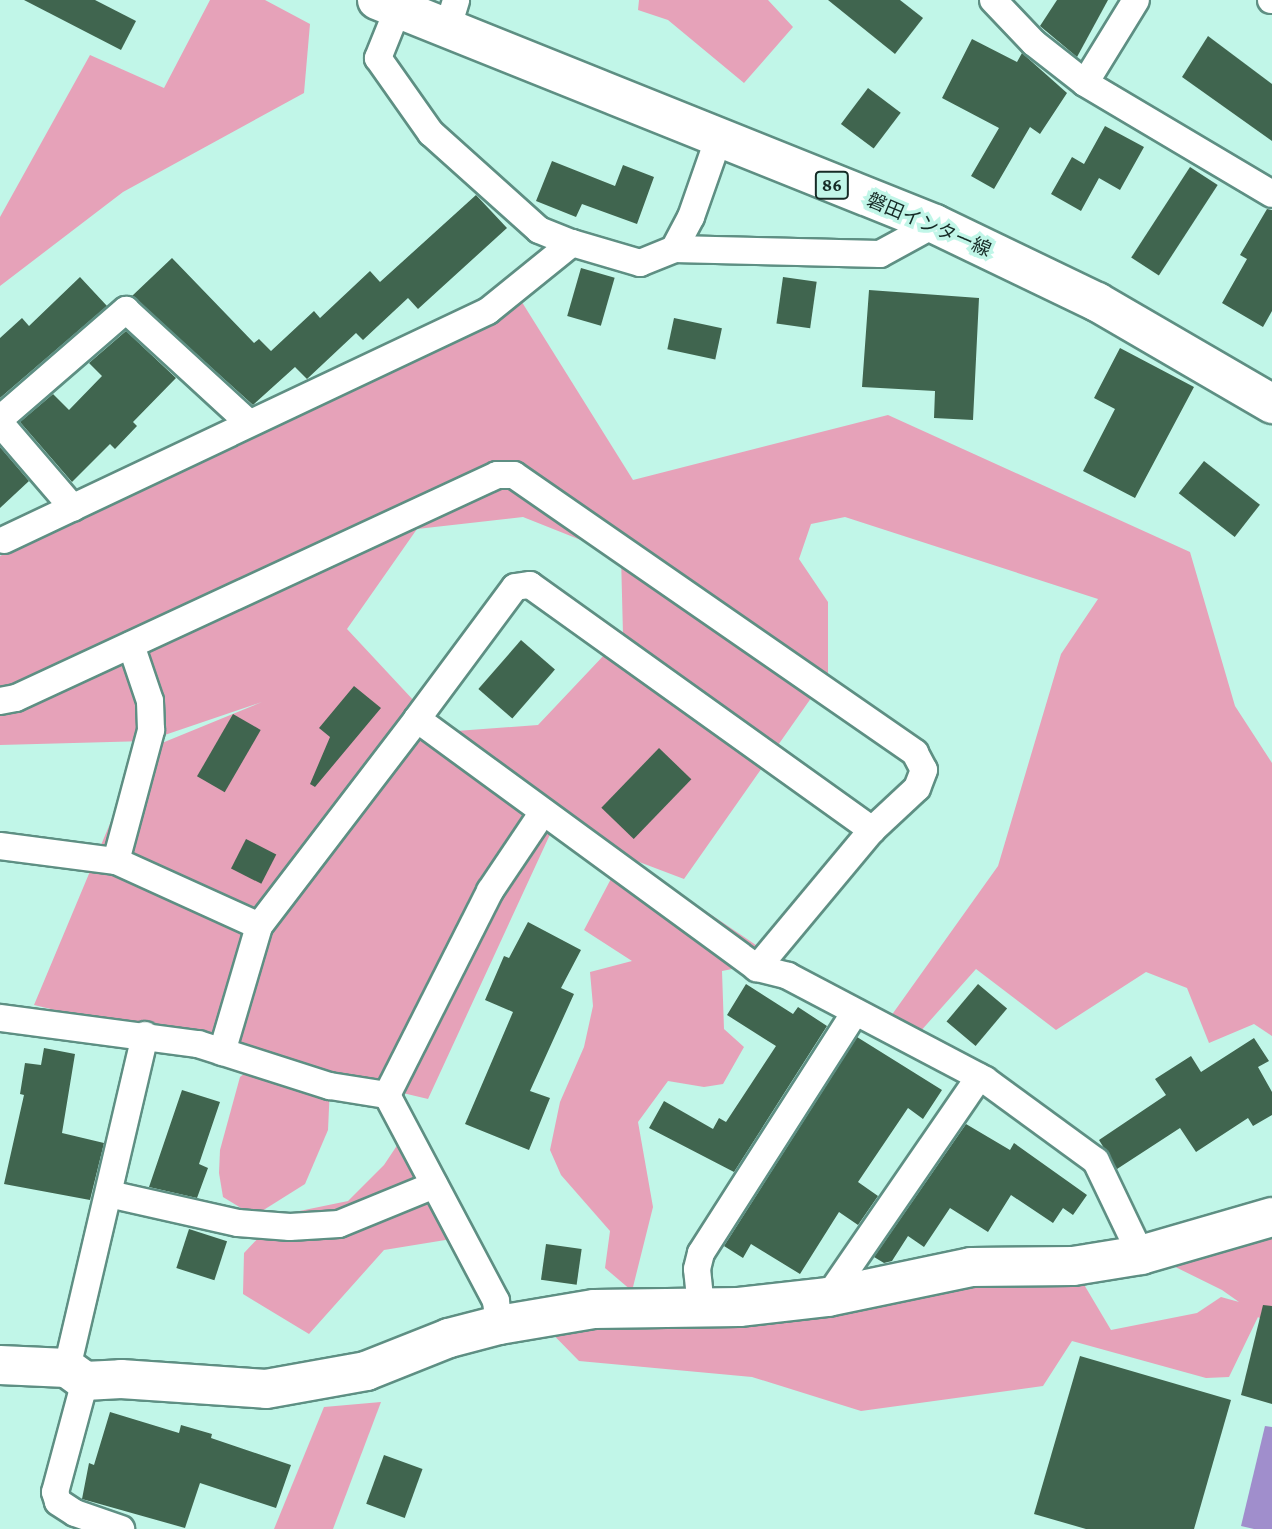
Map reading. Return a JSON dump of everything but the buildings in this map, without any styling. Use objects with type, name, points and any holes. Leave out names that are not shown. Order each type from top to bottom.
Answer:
[{"type":"street","points":[[993,0],[1034,43],[1085,83],[1272,194]]},
{"type":"street","points":[[1085,83],[1136,0]]},
{"type":"street","points":[[387,6],[378,58],[431,133],[539,230],[572,243],[640,263],[674,249],[880,254],[935,225]]},
{"type":"street","name":"磐田インター線","points":[[387,6],[452,15],[718,141],[935,225],[1097,302],[1269,394]]},
{"type":"street","points":[[674,249],[691,217],[718,141]]},
{"type":"street","points":[[4,540],[488,311],[572,243]]},
{"type":"street","points":[[73,508],[0,421],[127,310],[249,423]]},
{"type":"street","points":[[0,701],[16,698],[497,475],[514,475],[915,753],[924,770],[917,788],[872,830],[757,968]]},
{"type":"street","points":[[222,1052],[260,926],[515,587],[530,584],[872,830]]},
{"type":"street","points":[[116,861],[151,730],[150,701],[131,645]]},
{"type":"street","points":[[417,719],[757,968],[788,976],[979,1077],[1096,1161],[1141,1255]]},
{"type":"street","points":[[387,1096],[490,891],[543,812]]},
{"type":"street","points":[[0,846],[116,861],[260,926]]},
{"type":"street","points":[[701,1307],[697,1269],[701,1252],[855,1012]]},
{"type":"street","points":[[0,1018],[145,1035],[222,1052],[330,1086],[387,1096]]},
{"type":"street","points":[[121,1529],[75,1513],[58,1502],[55,1492],[109,1194],[145,1035]]},
{"type":"street","points":[[828,1297],[979,1077]]},
{"type":"street","points":[[387,1096],[496,1301],[499,1325]]},
{"type":"street","points":[[109,1194],[238,1223],[290,1227],[339,1224],[434,1185]]},
{"type":"street","points":[[0,1365],[76,1375],[266,1390],[366,1371],[449,1338],[499,1325],[594,1309],[701,1307],[828,1297],[971,1267],[1073,1266],[1141,1255],[1272,1217]]},
{"type":"shaded area","points":[[210,0],[265,0],[310,24],[304,93],[123,192],[0,286],[0,217],[90,55],[164,88]]},
{"type":"shaded area","points":[[639,0],[768,0],[793,27],[744,83],[668,20],[638,10]]},
{"type":"shaded area","points":[[515,291],[633,480],[888,415],[1190,552],[1235,706],[1272,763],[1272,1036],[1254,1024],[1209,1043],[1187,988],[1146,972],[1056,1030],[976,969],[919,1033],[891,1016],[998,866],[1061,654],[1098,599],[845,517],[811,524],[799,559],[828,602],[828,674],[684,879],[626,857],[778,960],[722,971],[724,1029],[744,1047],[723,1084],[704,1087],[668,1081],[638,1122],[653,1207],[632,1291],[605,1268],[610,1231],[561,1175],[550,1150],[560,1102],[584,1047],[593,1006],[590,972],[632,961],[584,930],[623,856],[553,828],[428,1099],[34,1005],[140,752],[262,702],[147,741],[0,745],[0,556]],"holes":[[[523,517],[621,556],[623,635],[538,725],[443,732],[347,629],[417,529]]]},
{"type":"shaded area","points":[[257,1064],[330,1086],[328,1130],[305,1184],[254,1216],[223,1197],[219,1173],[220,1150],[240,1077]]},
{"type":"shaded area","points":[[412,1123],[476,1235],[384,1250],[309,1334],[243,1294],[244,1253],[280,1215],[348,1201],[384,1165]]},
{"type":"shaded area","points":[[1272,1222],[1272,1326],[1258,1317],[1229,1377],[1206,1378],[1072,1341],[1043,1386],[861,1411],[752,1377],[579,1361],[533,1314],[1073,1266],[1111,1330],[1197,1313],[1221,1297],[1239,1302],[1222,1290],[1147,1253]]},
{"type":"shaded area","points":[[381,1402],[333,1529],[274,1529],[324,1407]]},
{"type":"shaded area","points":[[1265,1426],[1272,1427],[1272,1529],[1254,1529],[1241,1526]]}]
